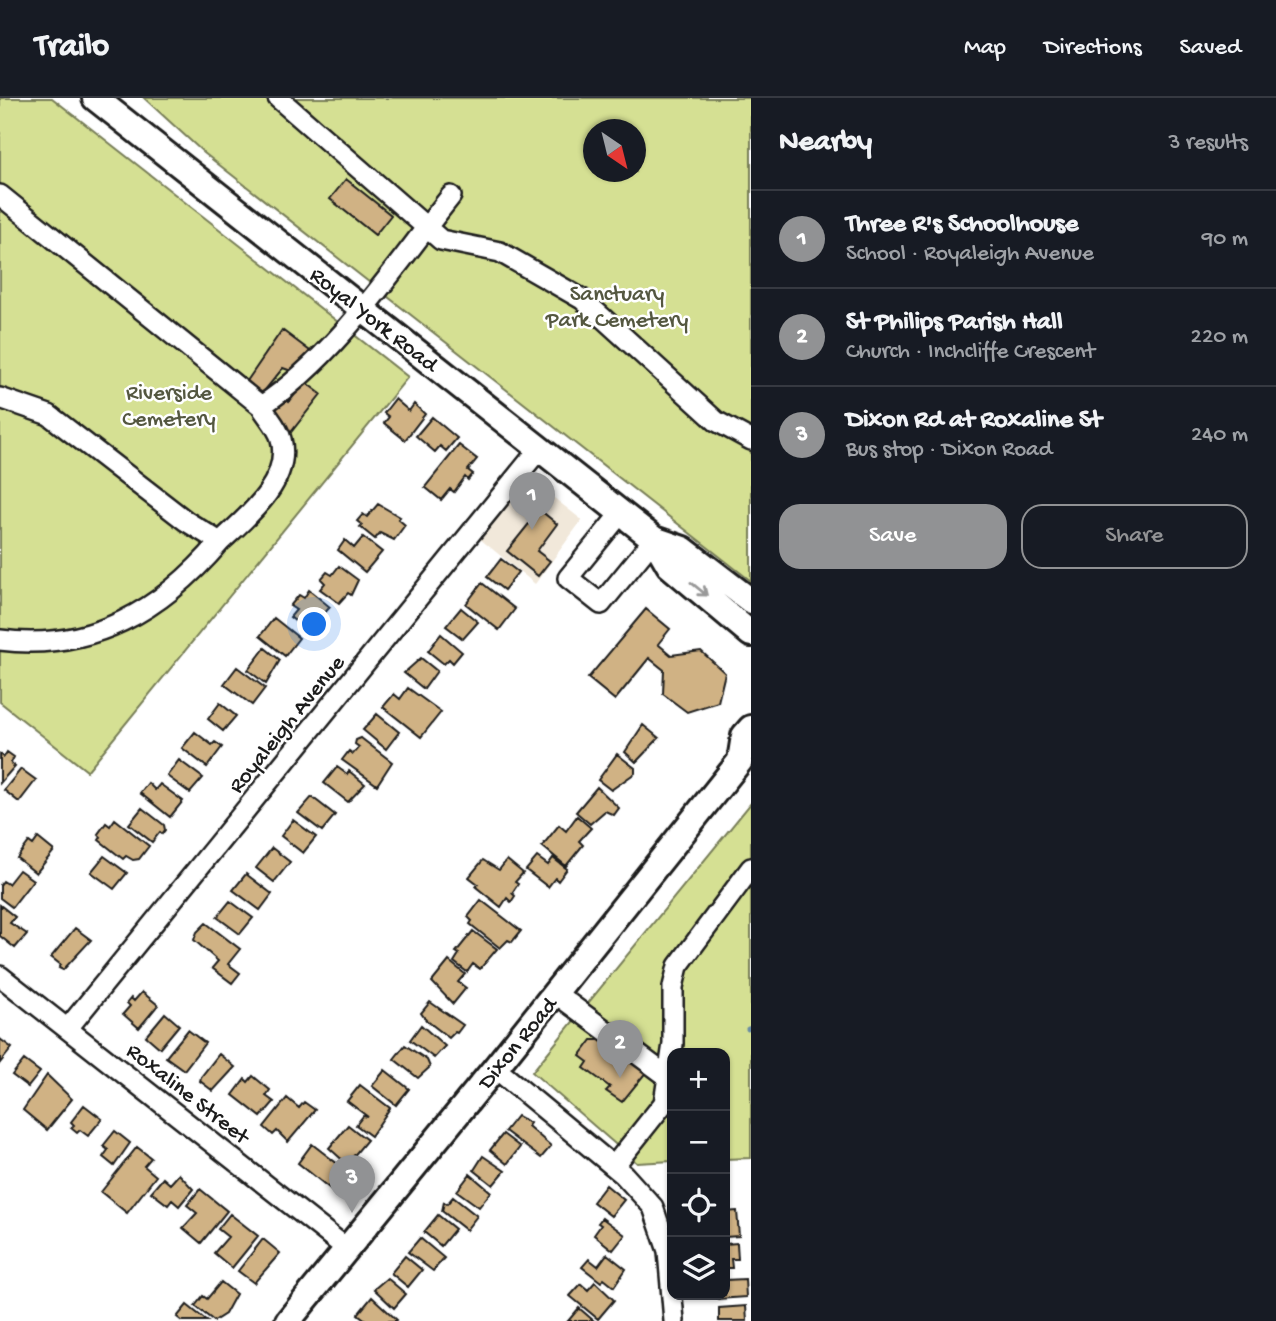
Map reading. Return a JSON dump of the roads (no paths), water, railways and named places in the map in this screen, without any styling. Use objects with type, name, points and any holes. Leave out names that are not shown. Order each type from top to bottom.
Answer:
[{"type":"main road","name":"Royal York Road","points":[[95,98],[654,539],[683,549],[751,601]]},
{"type":"main road","name":"Royal York Road","points":[[654,539],[669,565],[751,634]]},
{"type":"main road","name":"Dixon Road","points":[[288,1321],[745,759],[744,736],[751,728]]},
{"type":"street","points":[[278,98],[442,240],[500,252],[582,299],[716,421],[751,440]]},
{"type":"street","points":[[0,195],[261,406],[281,439],[280,470],[258,505],[167,596],[105,631],[26,643],[0,640]]},
{"type":"street","points":[[261,406],[290,387],[362,308],[451,196]]},
{"type":"street","points":[[0,398],[49,415],[186,521],[220,542]]},
{"type":"street","name":"Royaleigh Avenue","points":[[68,1028],[540,448]]},
{"type":"street","points":[[621,513],[568,578],[601,604],[654,539]]},
{"type":"street","points":[[672,1048],[673,987],[678,966],[751,868]]},
{"type":"street","name":"Roxaline Street","points":[[0,976],[346,1248]]},
{"type":"street","points":[[555,993],[667,1076],[664,1103],[614,1166]]},
{"type":"street","points":[[495,1068],[614,1166],[653,1207],[668,1251],[669,1316]]},
{"type":"place","name":"Three R's Schoolhouse","points":[[532,530]]},
{"type":"place","name":"St Philips Parish Hall","points":[[620,1078]]},
{"type":"place","name":"Dixon Rd at Roxaline St","points":[[352,1213]]},
{"type":"park label","name":"Sanctuary Park Cemetery","points":[[617,305]]},
{"type":"park label","name":"Riverside Cemetery","points":[[169,404]]}]
